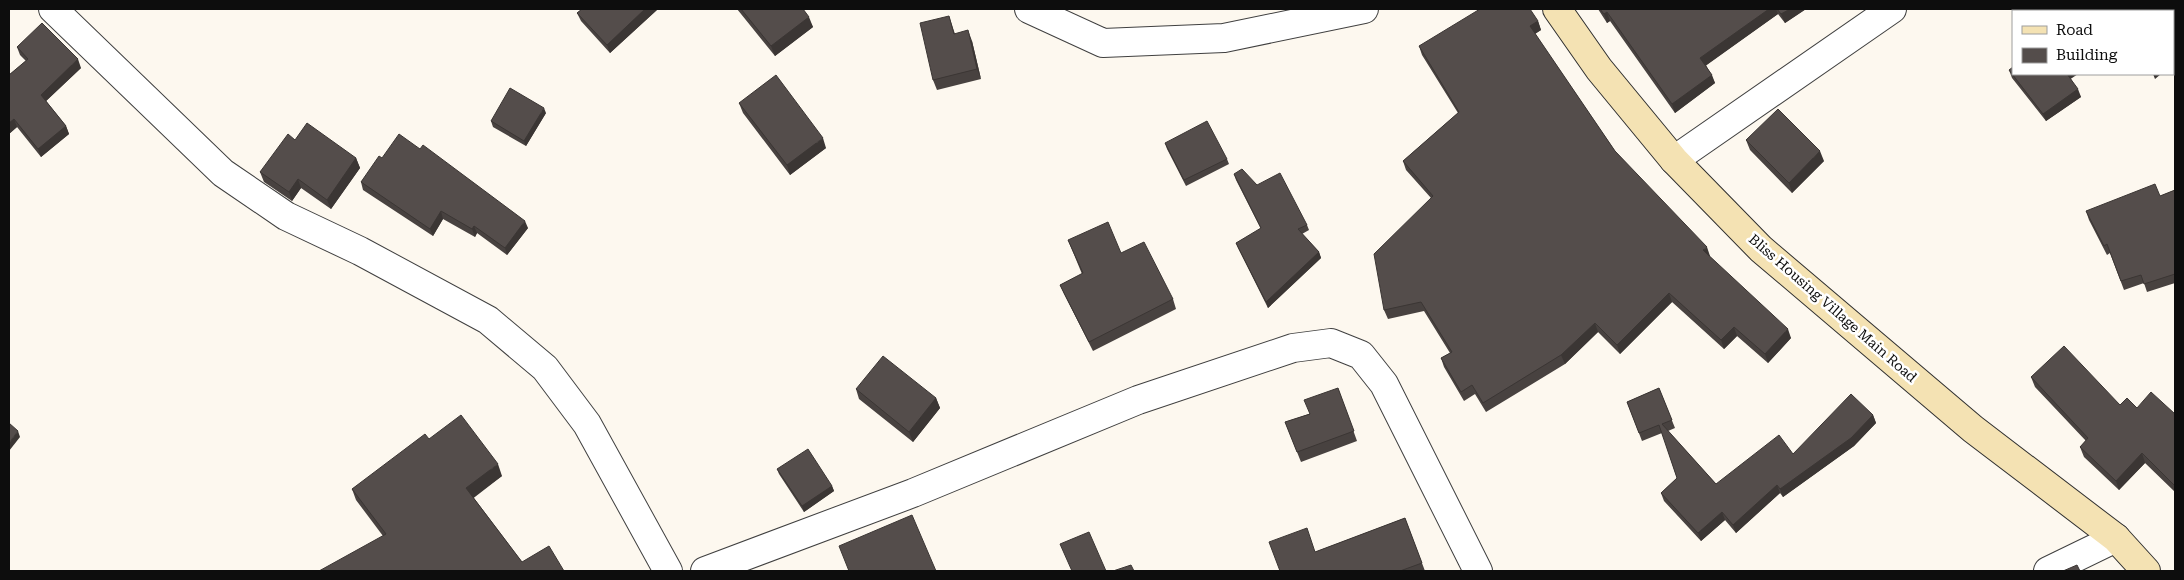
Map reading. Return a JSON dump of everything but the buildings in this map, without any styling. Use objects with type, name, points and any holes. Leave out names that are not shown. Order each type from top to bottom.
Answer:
[{"type":"street","points":[[54,9],[223,173],[286,216],[360,251],[488,320],[545,368],[586,424],[668,571]]},
{"type":"street","points":[[1029,9],[1103,43],[1224,38],[1364,9]]},
{"type":"street","name":"Bliss Housing Village Main Road","points":[[1557,9],[1599,69],[1674,160],[1761,249],[1973,429],[2116,538],[2146,571]]},
{"type":"street","points":[[1674,160],[1892,9]]},
{"type":"street","points":[[705,571],[913,493],[1138,400],[1294,348],[1331,343],[1361,355],[1384,384],[1478,571]]},
{"type":"street","points":[[2048,571],[2116,538]]}]
